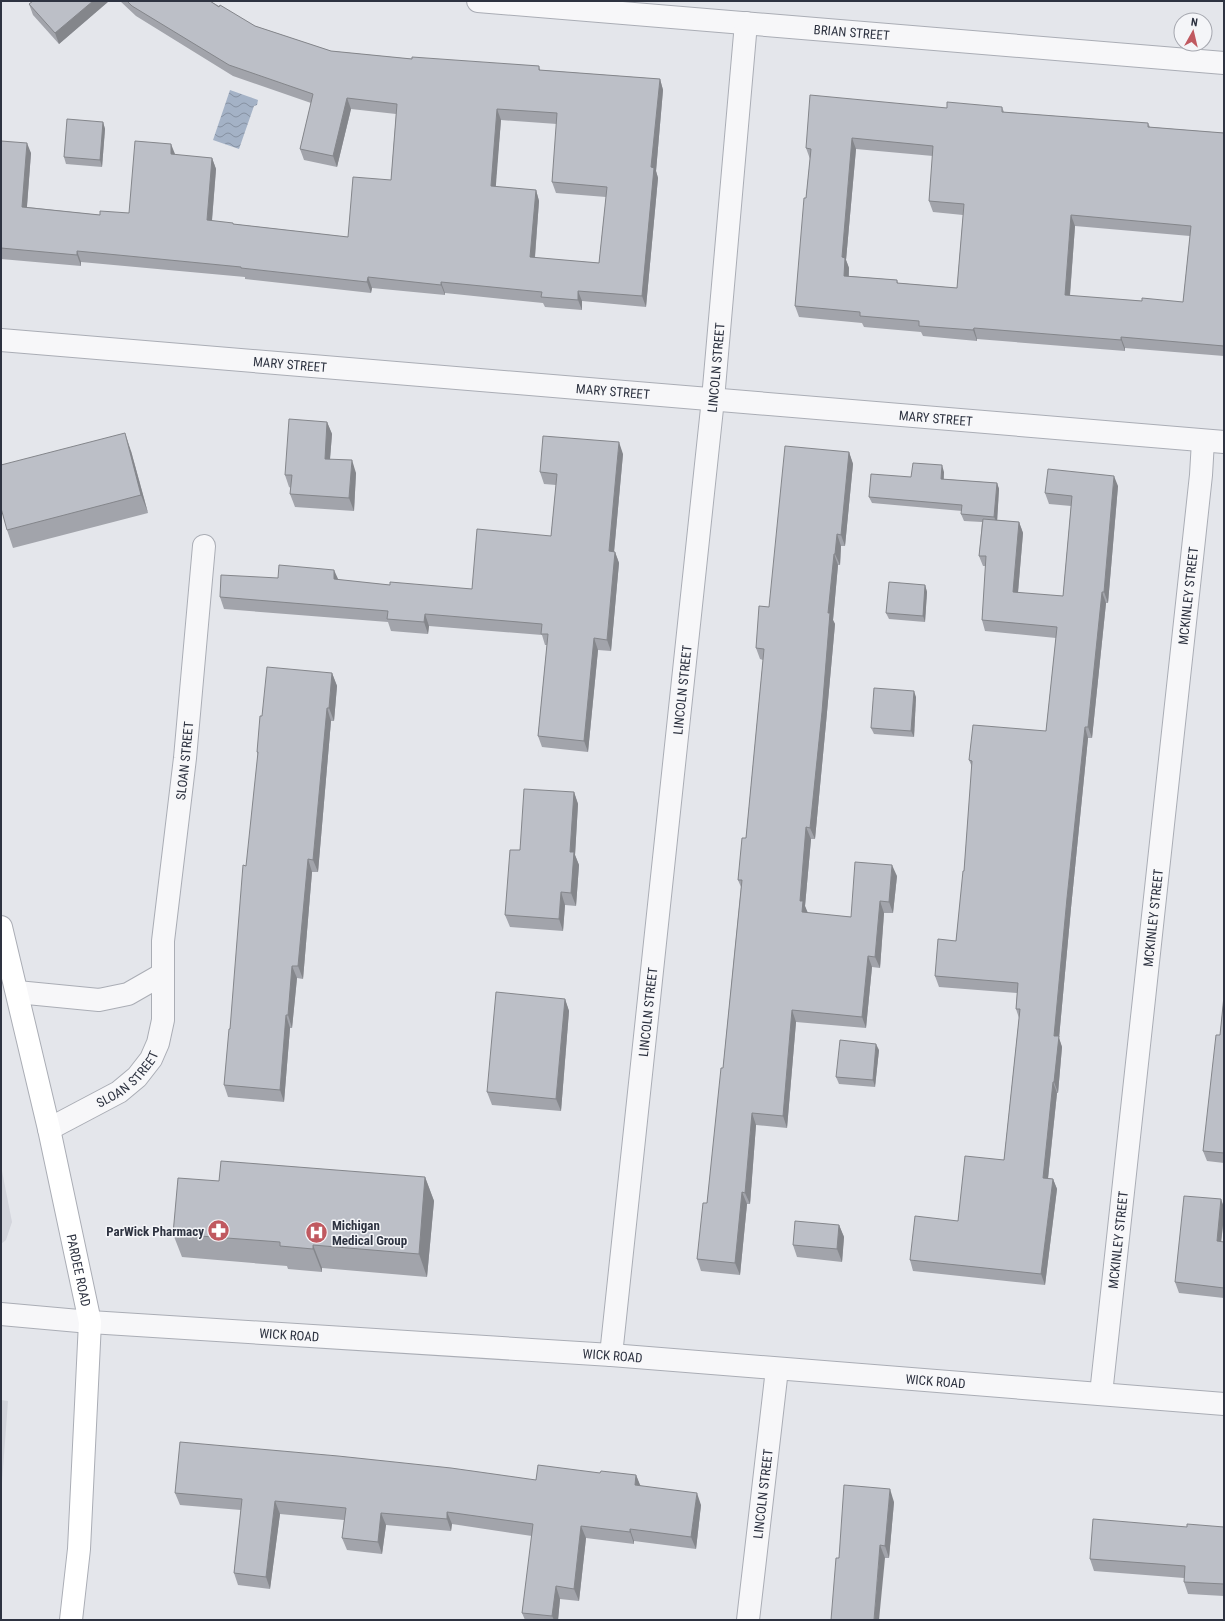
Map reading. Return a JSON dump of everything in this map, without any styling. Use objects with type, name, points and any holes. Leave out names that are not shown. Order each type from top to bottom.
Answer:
[{"type":"main road","name":"PARDEE ROAD","points":[[1,927],[49,1130],[90,1322],[79,1549],[71,1620]]},
{"type":"street","name":"BRIAN STREET","points":[[478,1],[1224,63]]},
{"type":"street","name":"LINCOLN STREET","points":[[611,1356],[712,399],[746,23]]},
{"type":"street","name":"MARY STREET","points":[[1,340],[1214,441]]},
{"type":"street","name":"MCKINLEY STREET","points":[[1101,1394],[1201,476],[1214,441]]},
{"type":"street","name":"SLOAN STREET","points":[[49,1130],[119,1092],[137,1077],[151,1059],[158,1043],[163,1020],[163,941],[185,758],[204,546]]},
{"type":"street","points":[[17,992],[99,1000],[128,994],[163,974]]},
{"type":"street","name":"WICK ROAD","points":[[1,1314],[90,1322],[611,1356],[1224,1404]]},
{"type":"street","name":"LINCOLN STREET","points":[[748,1620],[776,1369]]},
{"type":"shaded area","points":[[1,1166],[12,1222],[6,1240],[1,1244]]},
{"type":"shaded area","points":[[1,1400],[8,1401],[1,1496]]},
{"type":"water","points":[[230,90],[258,100],[257,105],[254,106],[239,149],[213,140]]},
{"type":"building","points":[[33,1],[93,1],[55,33],[29,4]]},
{"type":"building","points":[[127,1],[210,1],[219,7],[220,5],[255,26],[331,51],[412,59],[412,57],[539,66],[539,70],[660,79],[651,167],[654,168],[642,296],[578,291],[578,300],[541,297],[542,292],[441,282],[441,285],[368,277],[367,282],[241,267],[77,251],[77,255],[1,248],[1,141],[27,143],[22,207],[100,215],[100,211],[129,213],[135,141],[171,144],[171,154],[212,158],[207,220],[233,224],[348,237],[353,177],[391,180],[397,104],[347,98],[333,156],[300,149],[313,94],[229,65],[132,6]],"holes":[[[497,109],[557,113],[552,182],[607,187],[599,263],[530,257],[536,190],[491,186]]]},
{"type":"building","points":[[810,95],[947,108],[947,102],[1002,107],[1002,112],[1148,123],[1148,127],[1224,133],[1224,346],[1121,337],[1121,340],[974,328],[973,330],[919,326],[919,321],[860,316],[860,312],[795,306],[804,198],[806,198],[811,149],[806,148]],"holes":[[[852,138],[933,146],[929,201],[964,204],[957,288],[897,283],[897,280],[844,276],[845,258],[842,257]],[[1071,215],[1191,226],[1183,302],[1142,298],[1142,301],[1065,295]]]},
{"type":"building","points":[[67,119],[103,122],[100,160],[64,157]]},
{"type":"building","points":[[289,419],[327,422],[325,459],[352,460],[349,498],[290,494],[292,475],[285,475]]},
{"type":"building","points":[[125,433],[141,495],[7,530],[1,508],[1,465]]},
{"type":"building","points":[[543,436],[619,442],[609,551],[615,552],[607,640],[594,638],[584,741],[538,736],[548,634],[541,634],[542,624],[425,614],[424,622],[387,619],[388,611],[220,597],[221,575],[278,578],[279,565],[334,570],[334,579],[390,585],[390,582],[472,589],[477,529],[551,536],[557,474],[540,472]]},
{"type":"building","points":[[785,446],[849,452],[841,535],[837,534],[834,554],[828,613],[830,613],[822,712],[810,828],[806,827],[800,901],[803,901],[802,912],[851,917],[855,862],[892,865],[889,902],[880,901],[875,957],[868,956],[862,1017],[792,1010],[783,1116],[752,1113],[745,1193],[742,1192],[735,1263],[697,1259],[703,1203],[707,1203],[721,1068],[723,1068],[742,880],[738,880],[742,838],[746,838],[764,649],[756,648],[759,606],[769,607]]},
{"type":"building","points":[[913,463],[942,465],[941,479],[997,483],[994,517],[961,514],[962,505],[869,497],[871,474],[911,477]]},
{"type":"building","points":[[1048,469],[1114,476],[1104,592],[1102,592],[1088,727],[1085,727],[1054,1036],[1059,1036],[1043,1178],[1053,1179],[1041,1274],[910,1260],[915,1216],[958,1221],[965,1156],[1004,1160],[1020,1009],[1016,1009],[1018,983],[935,976],[938,939],[956,941],[964,871],[972,761],[969,760],[973,725],[1046,731],[1057,627],[982,620],[986,556],[979,556],[983,519],[1019,522],[1013,592],[1063,596],[1072,496],[1045,493]]},
{"type":"building","points":[[889,582],[925,585],[923,616],[886,613]]},
{"type":"building","points":[[267,667],[332,673],[329,708],[327,708],[313,860],[308,859],[298,966],[292,966],[288,1015],[286,1015],[280,1090],[224,1085],[243,865],[246,866],[258,752],[260,716],[262,716]]},
{"type":"building","points":[[874,688],[914,691],[911,731],[871,728]]},
{"type":"building","points":[[524,789],[574,792],[570,852],[574,852],[571,893],[561,892],[559,919],[505,915],[510,850],[520,850]]},
{"type":"building","points":[[496,992],[565,999],[556,1099],[487,1092]]},
{"type":"building","points":[[1224,996],[1224,1153],[1203,1151],[1216,1035],[1220,1035]]},
{"type":"building","points":[[840,1040],[876,1044],[873,1080],[836,1077]]},
{"type":"building","points":[[221,1161],[425,1177],[419,1254],[313,1245],[313,1249],[280,1246],[280,1242],[173,1234],[178,1178],[219,1181]]},
{"type":"building","points":[[1184,1196],[1221,1199],[1217,1241],[1224,1242],[1224,1288],[1175,1282]]},
{"type":"building","points":[[795,1221],[839,1225],[837,1249],[793,1245]]},
{"type":"building","points":[[180,1442],[451,1468],[536,1480],[538,1465],[600,1473],[601,1471],[636,1475],[635,1485],[697,1493],[691,1537],[630,1529],[630,1532],[581,1526],[574,1589],[556,1586],[552,1616],[522,1613],[533,1524],[447,1512],[447,1519],[381,1513],[378,1542],[342,1538],[346,1508],[275,1501],[266,1577],[234,1573],[242,1499],[175,1493]]},
{"type":"building","points":[[844,1485],[890,1489],[885,1546],[880,1545],[874,1620],[831,1620],[836,1558],[839,1558]]},
{"type":"building","points":[[1093,1519],[1187,1527],[1187,1524],[1224,1527],[1224,1584],[1184,1582],[1185,1566],[1090,1559]]},
{"type":"place","name":"ParWick Pharmacy","points":[[219,1231]]},
{"type":"place","name":"Michigan Medical Group","points":[[317,1232]]}]
